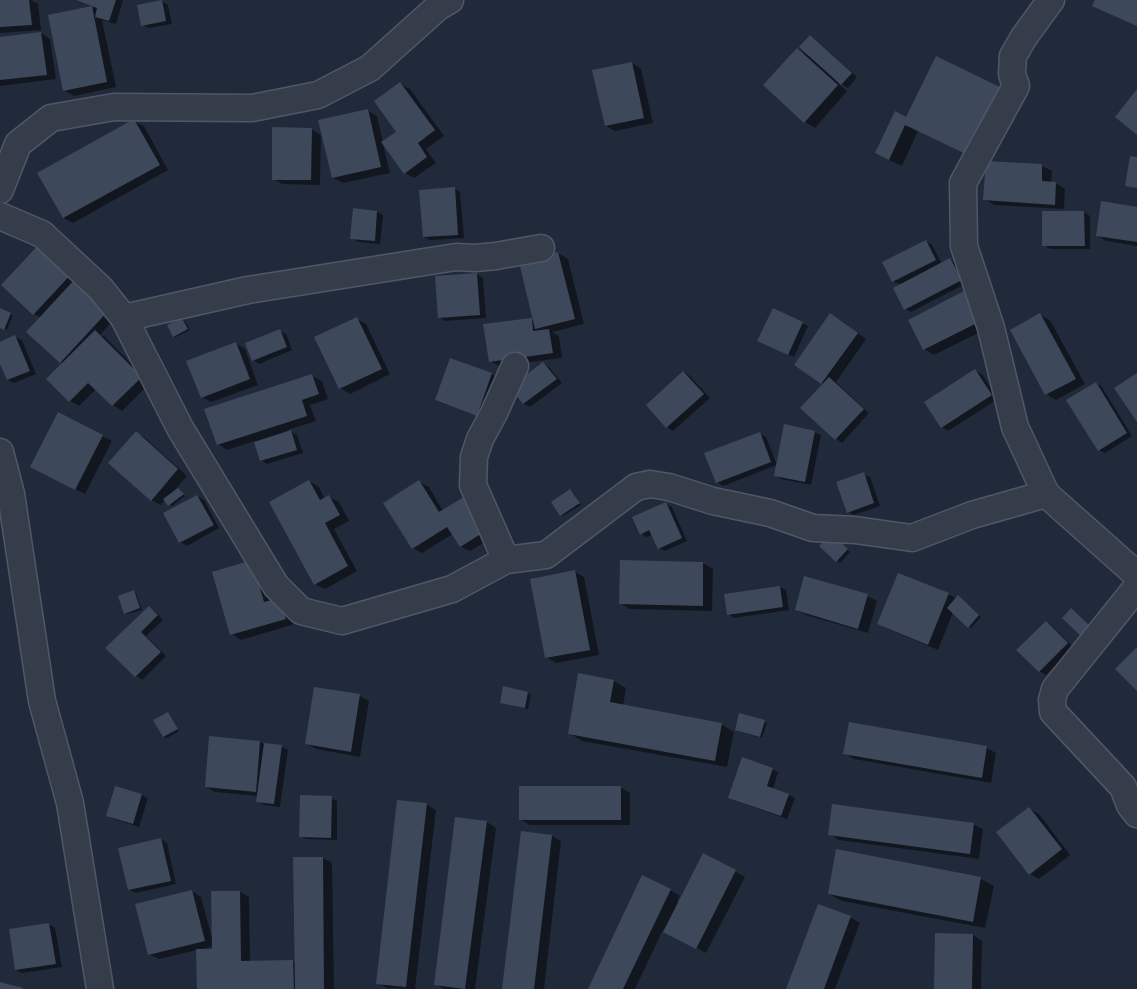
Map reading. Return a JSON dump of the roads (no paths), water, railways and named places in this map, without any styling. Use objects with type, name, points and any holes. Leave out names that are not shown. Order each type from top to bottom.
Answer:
[{"type":"street","points":[[0,190],[9,150],[51,118],[114,107],[252,108],[318,95],[370,68],[438,6],[450,0]]},
{"type":"street","points":[[1051,0],[1012,56],[1012,74],[1016,86],[963,184],[964,246],[992,328],[1016,427],[1046,494],[1137,575]]},
{"type":"street","points":[[0,216],[42,234],[101,289],[124,318],[180,428],[276,586],[302,611],[342,620],[452,589],[506,560],[546,555],[636,488],[650,484],[669,487],[713,501],[770,514],[814,528],[855,530],[912,538],[972,515],[1046,494]]},
{"type":"street","points":[[124,318],[248,290],[456,257],[496,256],[540,248]]},
{"type":"street","points":[[506,560],[473,485],[474,457],[480,439],[494,413],[514,366]]},
{"type":"street","points":[[0,452],[11,494],[42,701],[70,803],[100,989]]},
{"type":"street","points":[[1137,587],[1055,689],[1052,700],[1053,712],[1123,787],[1130,804],[1137,814]]}]
